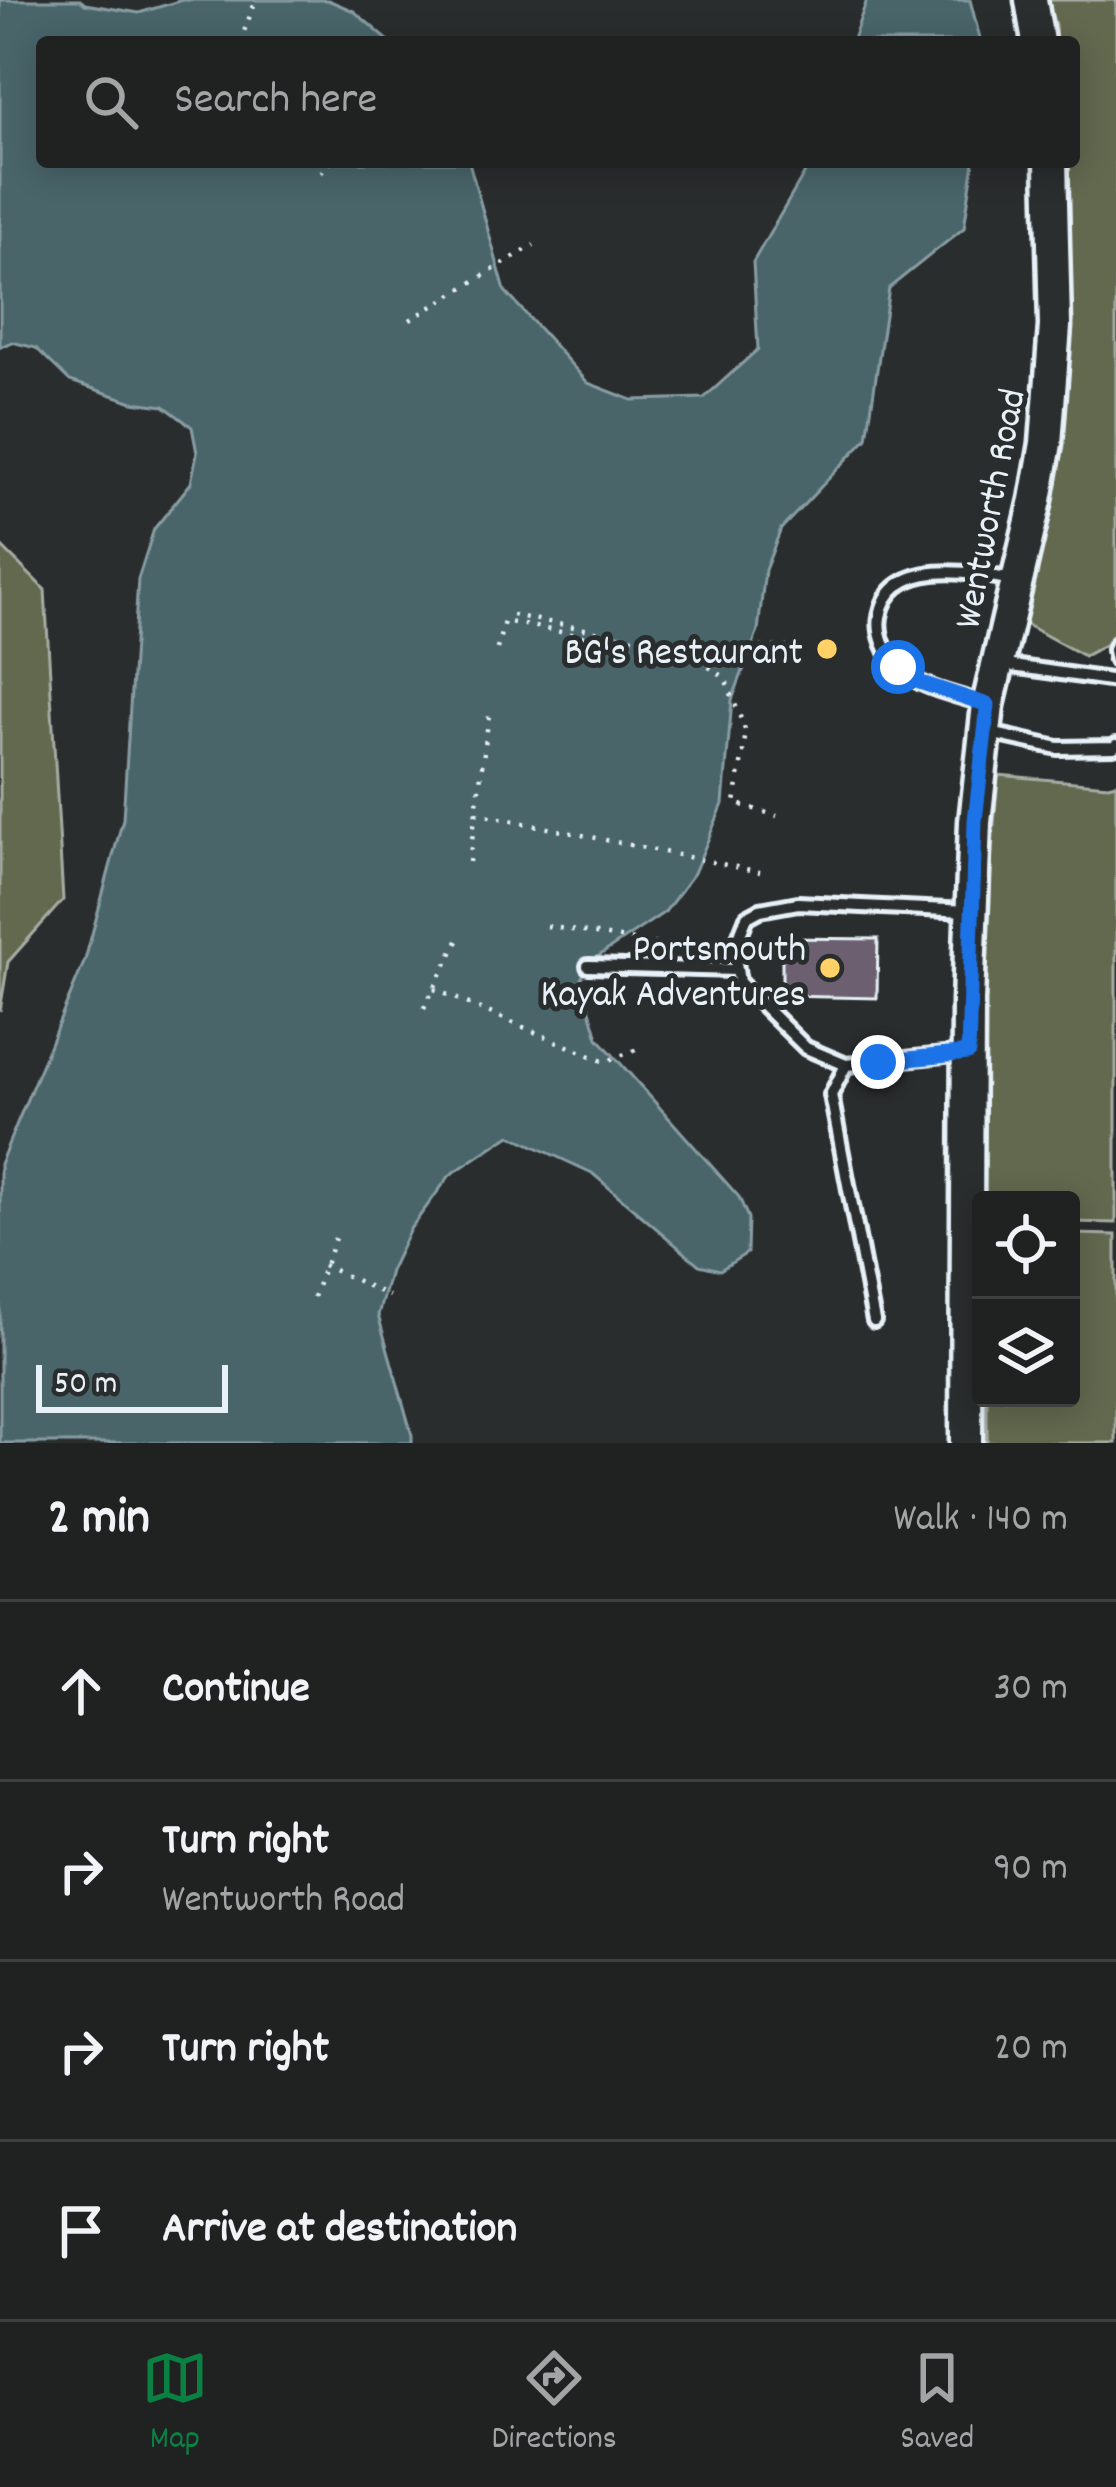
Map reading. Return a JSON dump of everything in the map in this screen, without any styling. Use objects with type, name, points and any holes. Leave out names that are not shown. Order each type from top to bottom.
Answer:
[{"type":"main road","points":[[1031,0],[1037,36]]},
{"type":"main road","name":"Wentworth Road","points":[[966,1443],[970,911],[975,821],[996,664],[1046,442],[1055,326],[1051,168]]},
{"type":"lane","points":[[1017,581],[970,571],[902,582],[886,593],[879,621],[886,650],[898,667],[919,682],[986,718],[1058,748],[1116,745]]},
{"type":"lane","points":[[1116,644],[1116,660]]},
{"type":"lane","points":[[996,664],[1116,681]]},
{"type":"lane","points":[[968,1053],[846,1065],[806,1048],[740,982],[734,950],[747,917],[760,910],[798,904],[970,911]]},
{"type":"lane","points":[[589,966],[737,970]]},
{"type":"lane","points":[[846,1065],[831,1096],[874,1321]]},
{"type":"path","points":[[242,36],[256,0]]},
{"type":"path","points":[[321,173],[326,168]]},
{"type":"path","points":[[410,320],[534,245]]},
{"type":"path","points":[[512,615],[678,647],[787,647]]},
{"type":"path","points":[[497,649],[504,621],[696,658],[725,678],[746,732],[735,803],[777,815]]},
{"type":"path","points":[[470,862],[490,708]]},
{"type":"path","points":[[476,812],[760,872]]},
{"type":"path","points":[[547,926],[657,944]]},
{"type":"path","points":[[424,1008],[460,939]]},
{"type":"path","points":[[434,989],[604,1062],[640,1048]]},
{"type":"path","points":[[313,1297],[335,1238]]},
{"type":"path","points":[[323,1265],[389,1295]]},
{"type":"green space","points":[[1047,0],[1116,0],[1116,639],[1084,656],[1023,623],[1064,385],[1068,329],[1064,168],[1080,168],[1080,36],[1056,36]]},
{"type":"green space","points":[[0,545],[45,590],[63,900],[8,962],[0,1011]]},
{"type":"green space","points":[[998,775],[1116,783],[1116,1223],[1080,1222],[1080,1191],[983,1191],[982,1034]]},
{"type":"green space","points":[[1080,1234],[1116,1235],[1116,1443],[987,1443],[987,1407],[1080,1407]]},
{"type":"water","points":[[0,0],[80,0],[139,13],[182,0],[328,0],[354,11],[383,36],[36,36],[36,168],[471,168],[505,291],[588,383],[632,400],[704,398],[758,349],[753,262],[808,168],[973,168],[964,228],[889,288],[867,438],[781,529],[765,570],[758,631],[732,700],[723,804],[694,873],[665,912],[591,961],[581,979],[598,1038],[739,1197],[748,1218],[747,1253],[720,1270],[699,1265],[592,1173],[510,1135],[450,1175],[410,1229],[390,1271],[378,1315],[412,1443],[0,1443],[0,1164],[85,960],[123,819],[138,579],[154,529],[191,483],[197,453],[192,427],[164,406],[133,402],[70,381],[36,348],[12,342],[0,347]]},
{"type":"water","points":[[867,0],[970,0],[979,36],[854,36]]},
{"type":"building","name":"Portsmouth Kayak Adventures","points":[[782,938],[878,939],[877,998],[782,996]]},
{"type":"place","name":"BG's Restaurant","points":[[827,649]]},
{"type":"place","name":"Portsmouth Kayak Adventures","points":[[830,968]]},
{"type":"route","points":[[878,1062],[968,1053],[975,821],[988,705],[919,682],[898,667]]}]
